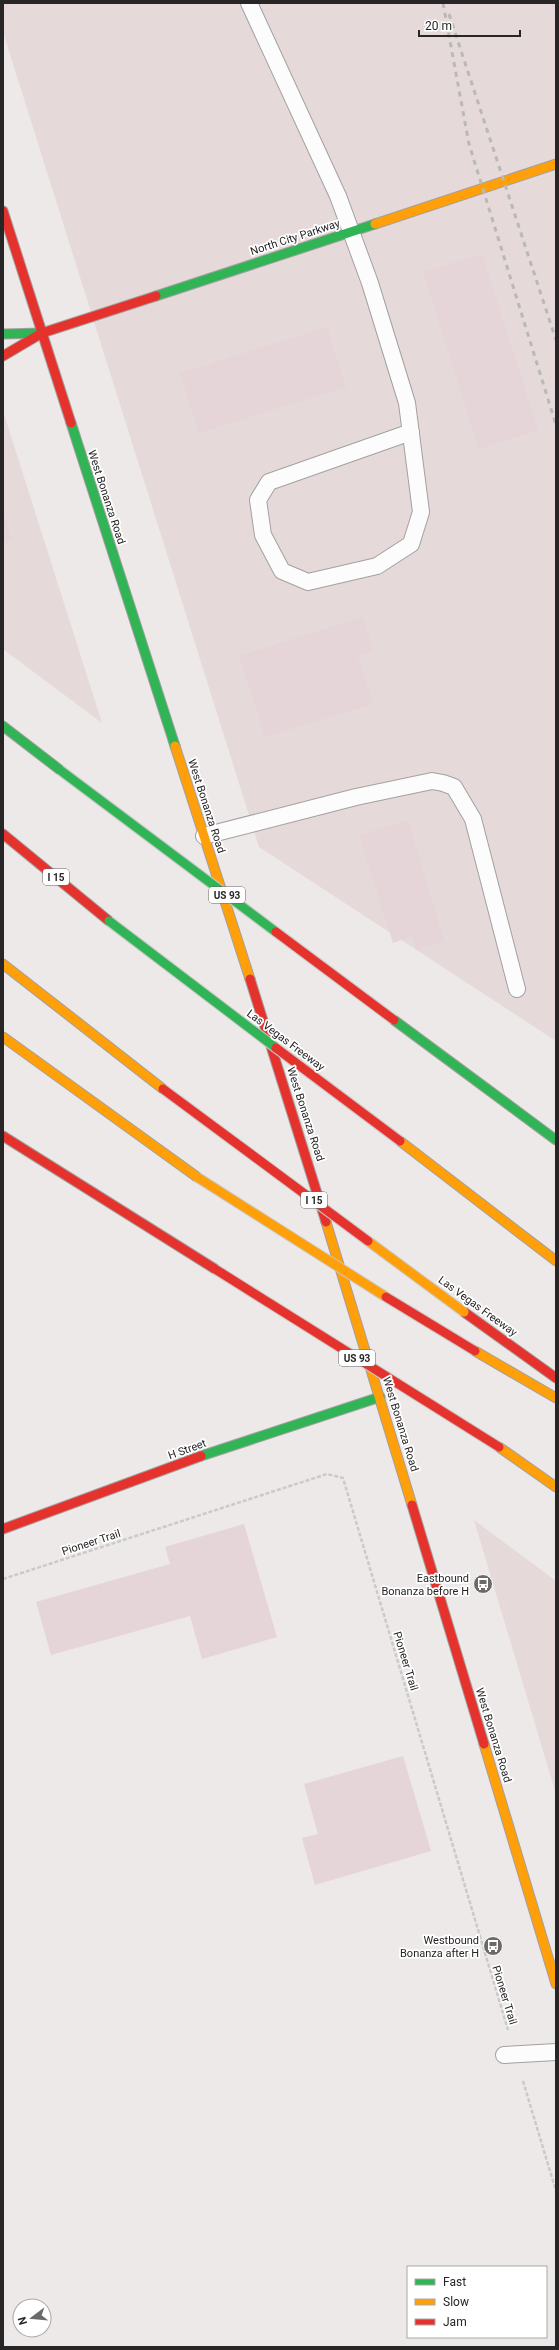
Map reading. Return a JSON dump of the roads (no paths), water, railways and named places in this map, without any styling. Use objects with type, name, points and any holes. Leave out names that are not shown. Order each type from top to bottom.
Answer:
[{"type":"main road","name":"North City Parkway","points":[[3,356],[42,333],[556,164]]},
{"type":"main road","name":"West Bonanza Road","points":[[3,211],[299,1132],[556,1984]]},
{"type":"main road","name":"North City Parkway","points":[[3,334],[42,333]]},
{"type":"main road","name":"US 93","points":[[3,726],[556,1140]]},
{"type":"main road","name":"Las Vegas Freeway","points":[[3,834],[109,920],[400,1141],[556,1262]]},
{"type":"main road","name":"Las Vegas Freeway","points":[[3,964],[163,1089],[464,1312],[556,1378]]},
{"type":"main road","points":[[3,1037],[197,1177],[334,1265],[556,1398]]},
{"type":"main road","name":"US 93","points":[[3,1136],[499,1447],[556,1487]]},
{"type":"main road","name":"H Street","points":[[3,1528],[235,1444],[380,1398]]},
{"type":"lane","points":[[249,3],[338,196],[370,283],[407,403],[411,432],[421,512],[411,544],[377,566],[308,582],[282,571],[263,535],[258,500],[269,482],[411,432]]},
{"type":"lane","points":[[204,836],[356,797],[432,781],[454,787],[473,819],[517,989]]},
{"type":"lane","points":[[510,2055],[556,2052]]},
{"type":"railway","points":[[443,3],[469,144],[556,425]]},
{"type":"railway","points":[[449,14],[556,340]]},
{"type":"place","name":"Eastbound Bonanza before H","points":[[483,1584]]},
{"type":"place","name":"Westbound Bonanza after H","points":[[493,1946]]}]
